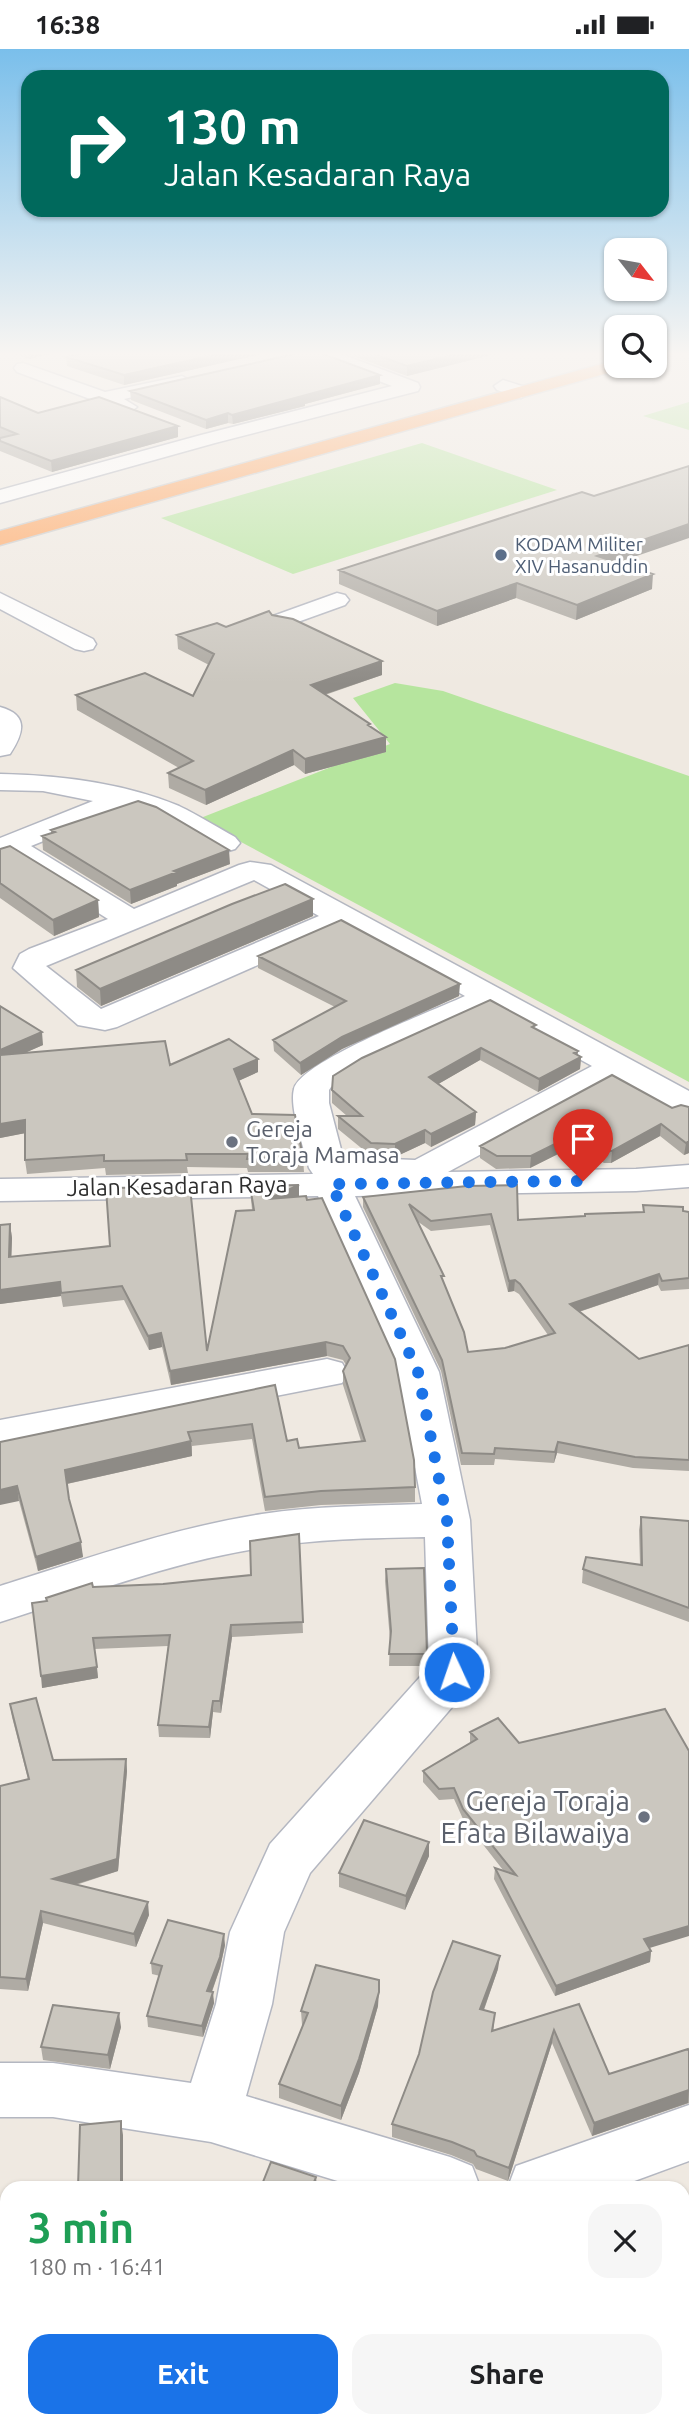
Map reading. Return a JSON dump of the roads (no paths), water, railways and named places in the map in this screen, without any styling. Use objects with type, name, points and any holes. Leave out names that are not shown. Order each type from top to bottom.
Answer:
[{"type":"highway","points":[[0,522],[217,462]]},
{"type":"highway","points":[[249,462],[258,465]]},
{"type":"highway","points":[[0,538],[268,462]]},
{"type":"street","points":[[0,497],[126,462]]},
{"type":"street","points":[[0,600],[84,643]]},
{"type":"street","points":[[281,621],[337,600]]},
{"type":"street","points":[[0,715],[8,722],[9,730],[0,748]]},
{"type":"street","points":[[0,782],[55,784],[124,798],[167,812],[225,843]]},
{"type":"street","points":[[5,847],[124,798]]},
{"type":"street","points":[[5,847],[132,921]]},
{"type":"street","points":[[344,916],[105,1020],[90,1018],[29,968],[31,961],[40,956],[250,871],[260,871],[344,916],[492,996],[689,1105]]},
{"type":"street","points":[[492,996],[324,1074],[316,1082],[311,1088],[311,1103],[327,1168],[422,1171],[617,1067]]},
{"type":"street","name":"Jalan Kesadaran Raya","points":[[0,1189],[689,1177]]},
{"type":"street","points":[[211,2114],[244,2004],[257,1932],[289,1860],[454,1672],[447,1520],[418,1372],[331,1184]]},
{"type":"street","points":[[0,1435],[327,1373]]},
{"type":"street","points":[[0,1604],[172,1550],[259,1531],[302,1525],[447,1520]]},
{"type":"street","points":[[0,2090],[53,2090],[211,2114],[430,2181]]},
{"type":"street","points":[[555,2181],[689,2133]]},
{"type":"place","name":"KODAM Militer XIV Hasanuddin","points":[[501,555]]},
{"type":"place","name":"Gereja Toraja Mamasa","points":[[232,1142]]},
{"type":"place","name":"Gereja Toraja Efata Bilawaiya","points":[[644,1817]]}]
